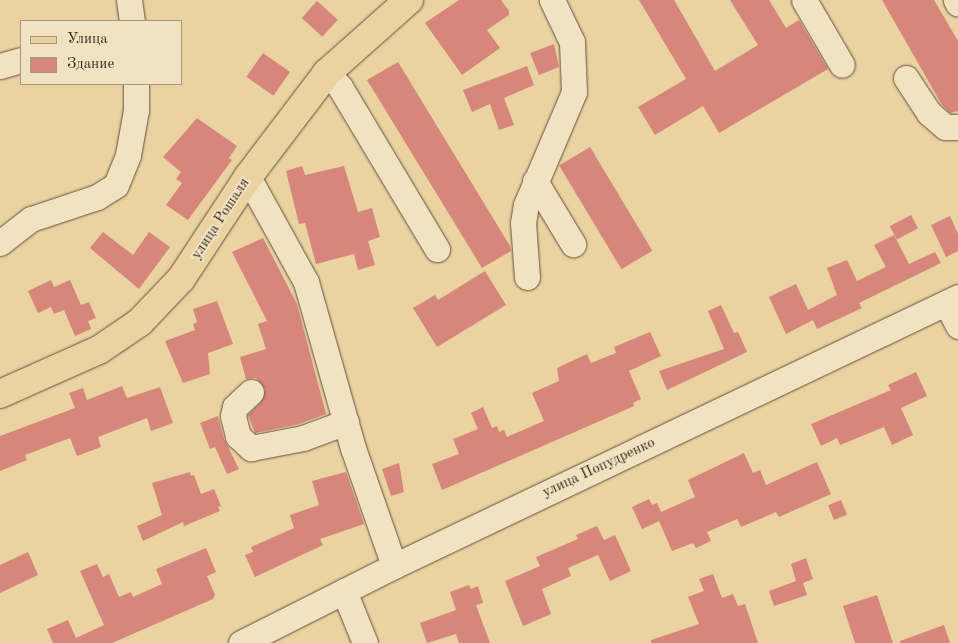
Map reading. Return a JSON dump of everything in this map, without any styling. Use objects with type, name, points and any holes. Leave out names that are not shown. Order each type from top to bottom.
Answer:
[{"type":"main road","name":"улица Рошаля","points":[[0,394],[99,350],[140,322],[180,279],[248,177],[327,73],[409,0]]},
{"type":"street","points":[[129,0],[132,20]]},
{"type":"street","points":[[527,277],[523,223],[535,181],[574,92],[572,42],[552,0]]},
{"type":"street","points":[[804,0],[842,65]]},
{"type":"street","points":[[956,0],[958,4]]},
{"type":"street","points":[[0,66],[20,60]]},
{"type":"street","points":[[327,73],[340,87],[437,249]]},
{"type":"street","points":[[906,78],[929,113],[945,127],[958,127]]},
{"type":"street","points":[[0,243],[31,219],[97,197],[116,185],[128,155],[136,110],[136,85]]},
{"type":"street","points":[[248,177],[306,282],[346,422],[394,566]]},
{"type":"street","points":[[535,181],[573,244]]},
{"type":"street","points":[[952,300],[958,326]]},
{"type":"street","name":"улица Попудренко","points":[[241,643],[394,566],[952,300]]},
{"type":"street","points":[[251,392],[235,407],[233,416],[238,436],[250,448],[302,438],[346,422]]},
{"type":"street","points":[[344,591],[365,643]]},
{"type":"building","points":[[459,0],[501,0],[509,11],[509,15],[487,30],[500,48],[462,75],[425,23]]},
{"type":"building","points":[[639,0],[674,0],[715,71],[758,45],[730,0],[769,0],[786,28],[799,20],[828,69],[719,133],[703,106],[655,135],[638,107],[686,79]]},
{"type":"building","points":[[882,0],[934,0],[958,41],[958,111],[950,113],[942,105]]},
{"type":"building","points":[[317,1],[338,20],[322,37],[302,18]]},
{"type":"building","points":[[554,44],[559,67],[539,75],[530,53]]},
{"type":"building","points":[[263,53],[290,72],[273,96],[246,77]]},
{"type":"building","points":[[398,62],[510,246],[511,251],[482,268],[367,80]]},
{"type":"building","points":[[527,66],[534,85],[504,98],[514,125],[499,130],[490,104],[472,112],[463,90]]},
{"type":"building","points":[[197,118],[237,146],[229,158],[232,160],[188,220],[166,205],[182,183],[176,179],[181,172],[163,157]]},
{"type":"building","points":[[590,147],[652,251],[621,269],[559,166]]},
{"type":"building","points":[[302,166],[305,175],[344,166],[358,212],[372,208],[380,237],[368,241],[375,265],[358,270],[354,254],[316,264],[305,223],[299,224],[286,171]]},
{"type":"building","points":[[911,215],[918,228],[897,240],[890,226]]},
{"type":"building","points":[[950,216],[958,234],[958,251],[946,257],[931,225]]},
{"type":"building","points":[[103,232],[133,255],[149,232],[170,247],[139,289],[90,248]]},
{"type":"building","points":[[894,235],[909,264],[935,252],[941,263],[859,303],[862,308],[817,329],[813,320],[786,334],[769,297],[796,284],[808,310],[837,295],[827,268],[847,260],[857,281],[886,267],[874,245]]},
{"type":"building","points":[[263,238],[297,304],[326,414],[299,424],[255,433],[248,415],[261,402],[265,389],[256,378],[246,379],[240,357],[266,349],[258,324],[267,321],[232,252]]},
{"type":"building","points":[[485,271],[506,305],[437,347],[413,308],[435,295],[438,300]]},
{"type":"building","points":[[51,280],[54,287],[70,280],[81,305],[89,302],[96,318],[88,321],[91,329],[75,336],[64,310],[54,314],[51,307],[38,313],[28,291]]},
{"type":"building","points":[[217,301],[233,344],[208,353],[210,374],[183,383],[165,341],[195,330],[193,324],[197,322],[193,309]]},
{"type":"building","points":[[721,305],[734,333],[738,332],[747,352],[667,390],[659,371],[724,349],[708,311]]},
{"type":"building","points":[[650,332],[661,356],[629,371],[641,399],[633,403],[634,406],[442,490],[432,464],[459,454],[453,439],[478,429],[471,413],[483,407],[492,428],[497,426],[499,432],[504,430],[507,437],[544,421],[532,393],[559,381],[557,368],[587,354],[591,363],[616,353],[614,347]]},
{"type":"building","points":[[916,372],[927,396],[901,408],[913,435],[892,445],[884,427],[840,445],[837,438],[821,446],[811,424],[891,390],[888,385]]},
{"type":"building","points":[[122,386],[127,398],[160,387],[173,423],[151,431],[147,418],[98,437],[101,447],[77,456],[70,438],[25,455],[27,460],[0,471],[0,436],[75,408],[69,393],[83,388],[87,400]]},
{"type":"building","points":[[218,416],[224,439],[239,469],[227,474],[215,447],[210,449],[200,423]]},
{"type":"building","points":[[744,453],[753,473],[760,470],[766,485],[817,462],[831,494],[779,517],[776,512],[741,527],[737,519],[707,532],[711,541],[696,548],[693,543],[672,551],[659,521],[642,529],[632,507],[649,499],[652,505],[657,503],[661,512],[695,497],[688,480]]},
{"type":"building","points":[[399,463],[404,492],[391,496],[382,469]]},
{"type":"building","points":[[190,472],[191,476],[194,475],[201,494],[214,489],[221,506],[218,507],[220,511],[184,526],[183,522],[143,541],[137,526],[162,515],[152,483]]},
{"type":"building","points":[[346,472],[364,524],[320,539],[323,545],[255,577],[245,555],[253,552],[251,547],[294,528],[290,515],[319,505],[312,481]]},
{"type":"building","points":[[841,500],[847,515],[834,520],[828,505]]},
{"type":"building","points":[[597,526],[604,540],[615,535],[631,571],[610,581],[598,555],[568,568],[571,576],[542,589],[551,614],[523,626],[505,581],[540,566],[536,557],[578,539],[576,535]]},
{"type":"building","points":[[206,548],[216,572],[207,576],[215,595],[213,599],[112,643],[53,643],[47,629],[68,620],[76,638],[104,625],[80,571],[97,564],[103,577],[109,574],[119,597],[131,592],[133,597],[162,584],[156,569]]},
{"type":"building","points":[[28,552],[38,575],[0,593],[0,565]]},
{"type":"building","points":[[806,558],[813,579],[803,583],[807,595],[774,606],[769,591],[796,581],[791,564]]},
{"type":"building","points":[[713,574],[722,598],[733,594],[738,606],[745,604],[758,643],[651,643],[651,640],[699,624],[688,597],[704,591],[699,579]]},
{"type":"building","points":[[469,585],[471,589],[478,586],[483,603],[476,605],[490,643],[459,643],[456,634],[427,643],[420,623],[456,610],[450,592]]},
{"type":"building","points":[[877,595],[893,643],[855,643],[843,606]]},
{"type":"building","points":[[944,625],[950,643],[900,643],[900,641]]}]
